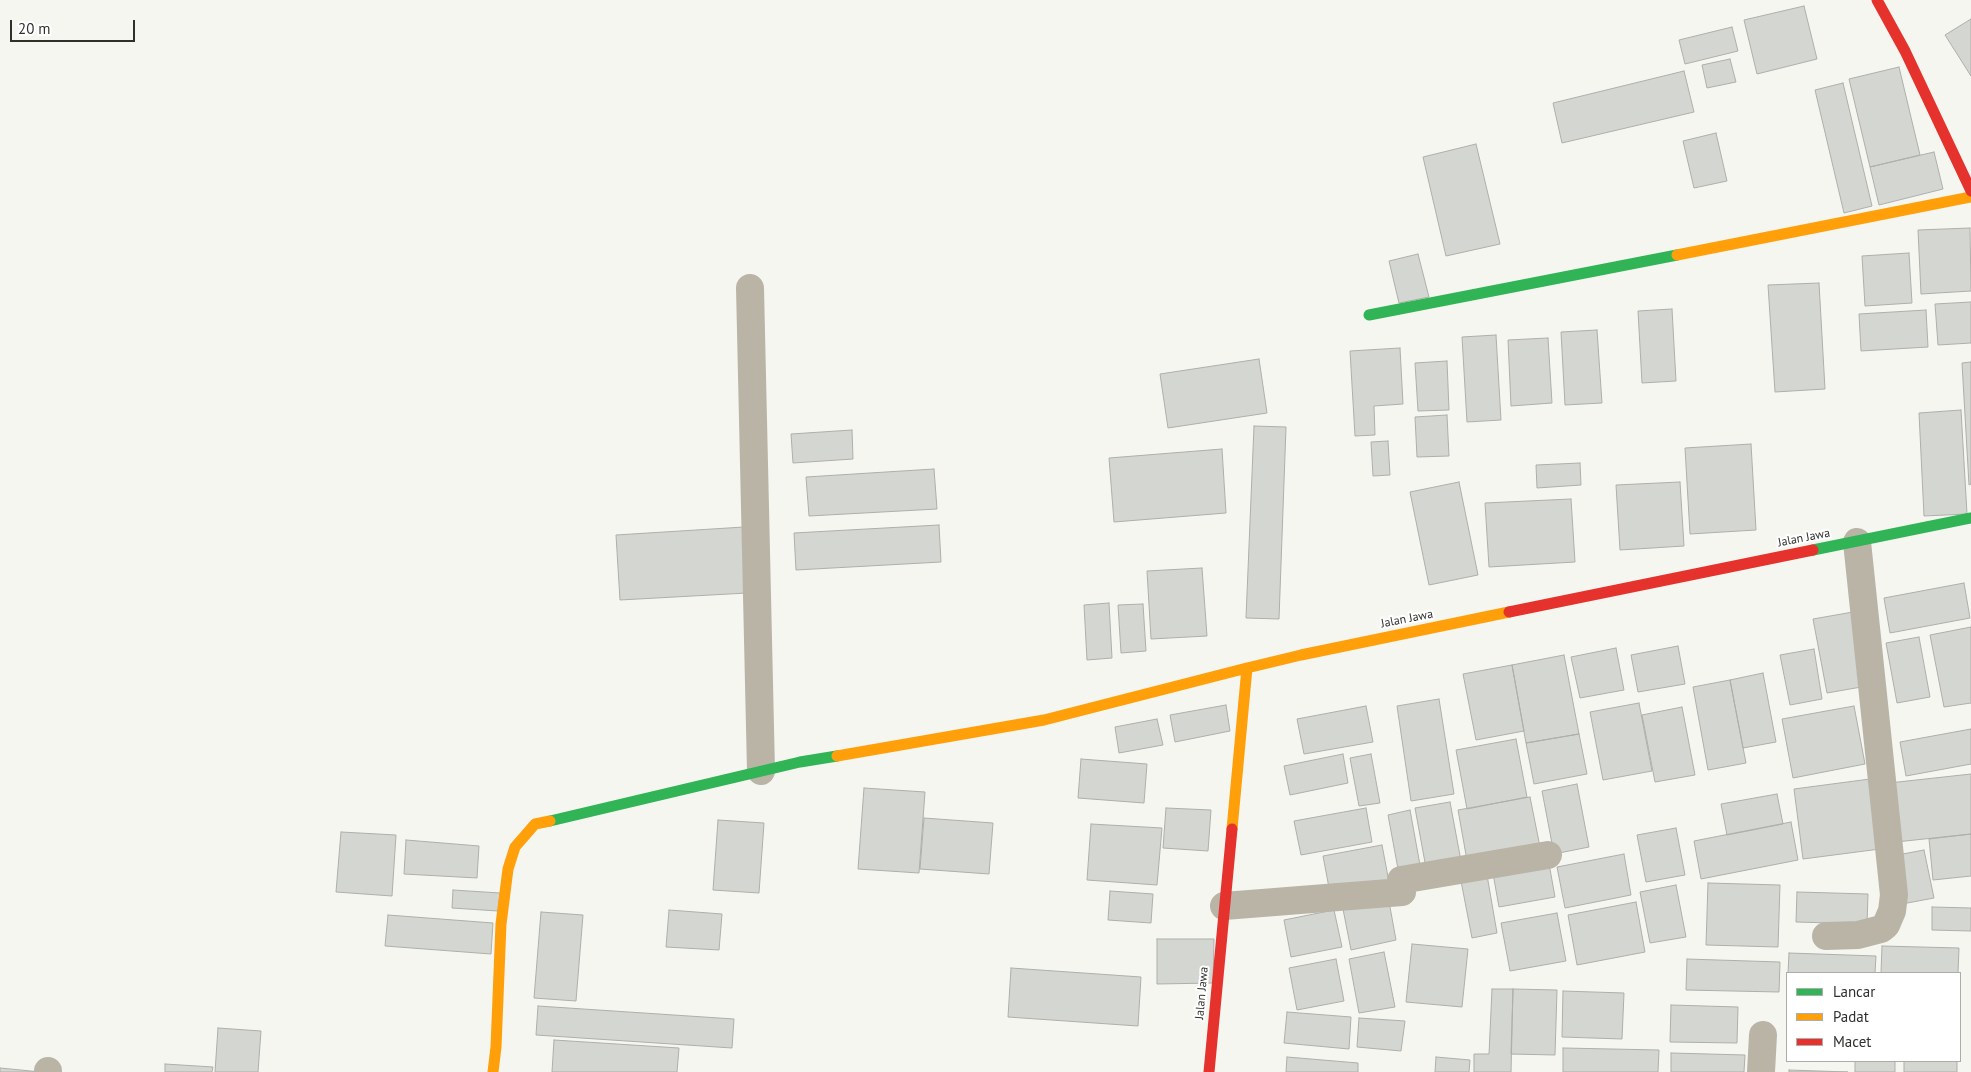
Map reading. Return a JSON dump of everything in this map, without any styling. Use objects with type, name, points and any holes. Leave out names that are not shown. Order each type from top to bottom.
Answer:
[{"type":"street","points":[[1877,0],[1905,51],[1971,191]]},
{"type":"street","points":[[1369,315],[1971,197]]},
{"type":"street","points":[[750,288],[761,770]]},
{"type":"street","name":"Jalan Jawa","points":[[1209,1072],[1247,668],[1301,654],[1971,518]]},
{"type":"street","points":[[1826,936],[1858,935],[1881,929],[1886,925],[1892,911],[1894,888],[1857,542]]},
{"type":"street","points":[[493,1072],[496,1047],[501,924],[508,869],[515,846],[535,824],[761,770],[1044,720],[1247,668]]},
{"type":"street","points":[[1224,906],[1402,892],[1401,880],[1548,855]]},
{"type":"street","points":[[1761,1072],[1763,1035]]},
{"type":"building","points":[[1804,6],[1817,59],[1757,74],[1744,20]]},
{"type":"building","points":[[1971,19],[1971,76],[1945,35]]},
{"type":"building","points":[[1732,27],[1738,51],[1685,64],[1679,40]]},
{"type":"building","points":[[1730,59],[1736,82],[1707,88],[1702,65]]},
{"type":"building","points":[[1899,67],[1920,155],[1870,167],[1849,79]]},
{"type":"building","points":[[1684,71],[1694,112],[1562,143],[1553,103]]},
{"type":"building","points":[[1843,83],[1872,206],[1844,213],[1815,90]]},
{"type":"building","points":[[1716,133],[1727,181],[1694,188],[1683,141]]},
{"type":"building","points":[[1476,144],[1500,244],[1446,256],[1423,157]]},
{"type":"building","points":[[1934,152],[1943,189],[1879,205],[1870,167]]},
{"type":"building","points":[[1970,228],[1971,291],[1921,294],[1918,230]]},
{"type":"building","points":[[1909,253],[1912,303],[1865,306],[1862,256]]},
{"type":"building","points":[[1418,254],[1429,297],[1399,303],[1389,261]]},
{"type":"building","points":[[1819,283],[1825,389],[1775,392],[1768,285]]},
{"type":"building","points":[[1971,302],[1971,343],[1938,345],[1935,304]]},
{"type":"building","points":[[1672,309],[1676,381],[1642,383],[1638,311]]},
{"type":"building","points":[[1926,310],[1928,347],[1861,351],[1859,314]]},
{"type":"building","points":[[1597,330],[1602,403],[1565,405],[1561,332]]},
{"type":"building","points":[[1496,335],[1501,420],[1467,422],[1462,337]]},
{"type":"building","points":[[1548,338],[1552,403],[1511,406],[1508,340]]},
{"type":"building","points":[[1400,348],[1403,404],[1374,406],[1375,435],[1355,436],[1350,351]]},
{"type":"building","points":[[1259,359],[1267,413],[1168,428],[1160,374]]},
{"type":"building","points":[[1447,361],[1449,410],[1418,411],[1415,363]]},
{"type":"building","points":[[1971,362],[1971,484],[1969,485],[1962,363]]},
{"type":"building","points":[[1961,410],[1967,514],[1924,516],[1919,413]]},
{"type":"building","points":[[1447,415],[1449,456],[1417,457],[1415,417]]},
{"type":"building","points":[[1254,426],[1286,427],[1279,619],[1246,618]]},
{"type":"building","points":[[852,430],[853,459],[793,463],[791,434]]},
{"type":"building","points":[[1388,441],[1390,475],[1373,476],[1371,442]]},
{"type":"building","points":[[1751,444],[1756,530],[1690,534],[1685,448]]},
{"type":"building","points":[[1222,449],[1226,513],[1114,522],[1109,458]]},
{"type":"building","points":[[1580,463],[1581,485],[1537,488],[1536,465]]},
{"type":"building","points":[[934,469],[937,509],[809,516],[806,477]]},
{"type":"building","points":[[1459,482],[1478,575],[1429,585],[1410,492]]},
{"type":"building","points":[[1680,482],[1684,546],[1620,550],[1616,485]]},
{"type":"building","points":[[1571,499],[1575,562],[1489,567],[1485,503]]},
{"type":"building","points":[[939,525],[941,562],[796,570],[794,533]]},
{"type":"building","points":[[744,527],[747,593],[620,600],[616,535]]},
{"type":"building","points":[[1202,568],[1207,636],[1151,639],[1147,571]]},
{"type":"building","points":[[1964,583],[1970,618],[1890,633],[1884,598]]},
{"type":"building","points":[[1109,603],[1112,658],[1087,660],[1084,605]]},
{"type":"building","points":[[1143,604],[1146,651],[1121,653],[1118,605]]},
{"type":"building","points":[[1853,612],[1867,686],[1827,693],[1813,619]]},
{"type":"building","points":[[1971,627],[1971,703],[1944,707],[1930,635]]},
{"type":"building","points":[[1919,637],[1930,697],[1897,703],[1886,643]]},
{"type":"building","points":[[1678,646],[1685,684],[1638,692],[1631,655]]},
{"type":"building","points":[[1616,648],[1624,690],[1580,698],[1571,657]]},
{"type":"building","points":[[1814,649],[1822,699],[1790,705],[1780,655]]},
{"type":"building","points":[[1564,655],[1579,734],[1526,743],[1512,665]]},
{"type":"building","points":[[1512,665],[1524,731],[1476,740],[1463,674]]},
{"type":"building","points":[[1763,673],[1776,742],[1743,748],[1730,680]]},
{"type":"building","points":[[1730,680],[1746,763],[1708,770],[1693,687]]},
{"type":"building","points":[[1439,699],[1454,794],[1411,801],[1397,706]]},
{"type":"building","points":[[1639,703],[1652,771],[1603,780],[1590,712]]},
{"type":"building","points":[[1226,705],[1230,731],[1175,742],[1170,715]]},
{"type":"building","points":[[1366,706],[1373,742],[1304,754],[1297,719]]},
{"type":"building","points":[[1854,706],[1865,764],[1793,778],[1782,719]]},
{"type":"building","points":[[1682,707],[1695,775],[1655,782],[1642,715]]},
{"type":"building","points":[[1157,719],[1163,745],[1119,753],[1115,727]]},
{"type":"building","points":[[1971,729],[1971,764],[1906,776],[1900,742]]},
{"type":"building","points":[[1579,734],[1587,774],[1534,784],[1526,743]]},
{"type":"building","points":[[1516,739],[1527,797],[1467,809],[1456,750]]},
{"type":"building","points":[[1343,754],[1348,783],[1290,795],[1284,766]]},
{"type":"building","points":[[1371,754],[1380,803],[1359,806],[1350,758]]},
{"type":"building","points":[[1081,759],[1147,764],[1144,803],[1078,798]]},
{"type":"building","points":[[1971,774],[1971,834],[1896,842],[1889,783]]},
{"type":"building","points":[[1870,779],[1880,849],[1803,859],[1794,789]]},
{"type":"building","points":[[1577,784],[1589,847],[1554,854],[1542,791]]},
{"type":"building","points":[[864,788],[925,792],[919,873],[858,869]]},
{"type":"building","points":[[1777,794],[1783,824],[1727,835],[1721,804]]},
{"type":"building","points":[[1530,797],[1541,852],[1468,866],[1458,810]]},
{"type":"building","points":[[1450,802],[1461,861],[1426,868],[1415,808]]},
{"type":"building","points":[[1166,808],[1211,810],[1208,851],[1163,848]]},
{"type":"building","points":[[1366,808],[1372,842],[1301,855],[1294,821]]},
{"type":"building","points":[[1410,810],[1420,865],[1398,869],[1388,815]]},
{"type":"building","points":[[924,818],[993,823],[989,874],[920,869]]},
{"type":"building","points":[[718,820],[764,823],[759,893],[713,890]]},
{"type":"building","points":[[1791,822],[1798,860],[1701,879],[1694,841]]},
{"type":"building","points":[[1091,824],[1162,828],[1157,885],[1087,880]]},
{"type":"building","points":[[1676,828],[1685,875],[1646,882],[1637,835]]},
{"type":"building","points":[[341,832],[396,835],[392,896],[336,892]]},
{"type":"building","points":[[1971,834],[1971,876],[1933,880],[1929,839]]},
{"type":"building","points":[[406,840],[479,846],[477,878],[404,874]]},
{"type":"building","points":[[1382,845],[1389,882],[1330,893],[1323,856]]},
{"type":"building","points":[[1924,850],[1934,898],[1902,904],[1892,856]]},
{"type":"building","points":[[1624,854],[1631,895],[1565,908],[1557,867]]},
{"type":"building","points":[[1548,858],[1555,897],[1499,907],[1492,868]]},
{"type":"building","points":[[1487,875],[1497,933],[1472,938],[1461,881]]},
{"type":"building","points":[[1708,883],[1780,885],[1778,947],[1706,945]]},
{"type":"building","points":[[1676,885],[1686,937],[1650,943],[1640,892]]},
{"type":"building","points":[[453,890],[500,893],[498,911],[452,908]]},
{"type":"building","points":[[1110,891],[1153,894],[1151,923],[1108,920]]},
{"type":"building","points":[[1797,892],[1868,894],[1867,924],[1796,922]]},
{"type":"building","points":[[1388,896],[1396,940],[1351,950],[1342,904]]},
{"type":"building","points":[[1636,902],[1645,952],[1577,965],[1568,915]]},
{"type":"building","points":[[1932,907],[1971,908],[1971,931],[1932,930]]},
{"type":"building","points":[[669,910],[722,914],[719,950],[666,947]]},
{"type":"building","points":[[1334,910],[1342,947],[1291,957],[1284,920]]},
{"type":"building","points":[[541,912],[583,915],[576,1001],[534,998]]},
{"type":"building","points":[[1557,913],[1566,961],[1510,971],[1501,923]]},
{"type":"building","points":[[388,915],[493,923],[491,954],[385,946]]},
{"type":"building","points":[[1157,939],[1214,939],[1213,983],[1157,984]]},
{"type":"building","points":[[1412,944],[1468,949],[1462,1007],[1406,1002]]},
{"type":"building","points":[[1882,946],[1959,948],[1958,972],[1881,972]]},
{"type":"building","points":[[1384,952],[1395,1007],[1359,1013],[1349,959]]},
{"type":"building","points":[[1789,953],[1876,956],[1875,972],[1788,972]]},
{"type":"building","points":[[1336,959],[1344,1001],[1297,1010],[1289,968]]},
{"type":"building","points":[[1687,959],[1780,962],[1779,992],[1686,990]]},
{"type":"building","points":[[1011,968],[1141,977],[1138,1026],[1008,1017]]},
{"type":"building","points":[[1492,989],[1513,989],[1511,1072],[1474,1072],[1474,1054],[1489,1054]]},
{"type":"building","points":[[1513,989],[1557,990],[1555,1055],[1511,1054]]},
{"type":"building","points":[[1563,991],[1624,993],[1622,1039],[1562,1037]]},
{"type":"building","points":[[1671,1005],[1738,1007],[1737,1043],[1670,1042]]},
{"type":"building","points":[[538,1006],[734,1019],[732,1048],[536,1035]]},
{"type":"building","points":[[1287,1012],[1351,1017],[1349,1049],[1284,1043]]},
{"type":"building","points":[[1359,1018],[1405,1021],[1401,1051],[1357,1047]]},
{"type":"building","points":[[218,1028],[261,1031],[258,1072],[215,1072]]},
{"type":"building","points":[[554,1040],[679,1048],[677,1072],[552,1072]]},
{"type":"building","points":[[1563,1048],[1659,1050],[1658,1072],[1563,1072]]},
{"type":"building","points":[[1671,1053],[1745,1055],[1744,1072],[1671,1072]]},
{"type":"building","points":[[1287,1057],[1358,1063],[1358,1072],[1286,1072]]},
{"type":"building","points":[[1436,1057],[1470,1060],[1469,1072],[1435,1072]]},
{"type":"building","points":[[1855,1062],[1895,1062],[1895,1072],[1855,1072]]},
{"type":"building","points":[[1904,1062],[1957,1062],[1957,1072],[1904,1072]]},
{"type":"building","points":[[165,1064],[213,1067],[212,1072],[165,1072]]},
{"type":"building","points":[[0,1068],[41,1072],[0,1072]]},
{"type":"building","points":[[1789,1070],[1848,1072],[1789,1072]]},
{"type":"traffic: fast","points":[[1369,315],[1677,255]]},
{"type":"traffic: fast","points":[[1813,550],[1971,518]]},
{"type":"traffic: fast","points":[[550,821],[800,762],[837,756]]},
{"type":"traffic: slow","points":[[1677,255],[1971,197]]},
{"type":"traffic: slow","points":[[1232,829],[1247,668],[1509,612]]},
{"type":"traffic: slow","points":[[837,756],[1044,720],[1247,668]]},
{"type":"traffic: slow","points":[[493,1072],[496,1047],[501,924],[508,869],[515,847],[535,824],[550,821]]},
{"type":"traffic: jam","points":[[1877,0],[1905,51],[1971,191]]},
{"type":"traffic: jam","points":[[1509,612],[1813,550]]},
{"type":"traffic: jam","points":[[1209,1072],[1232,829]]}]
